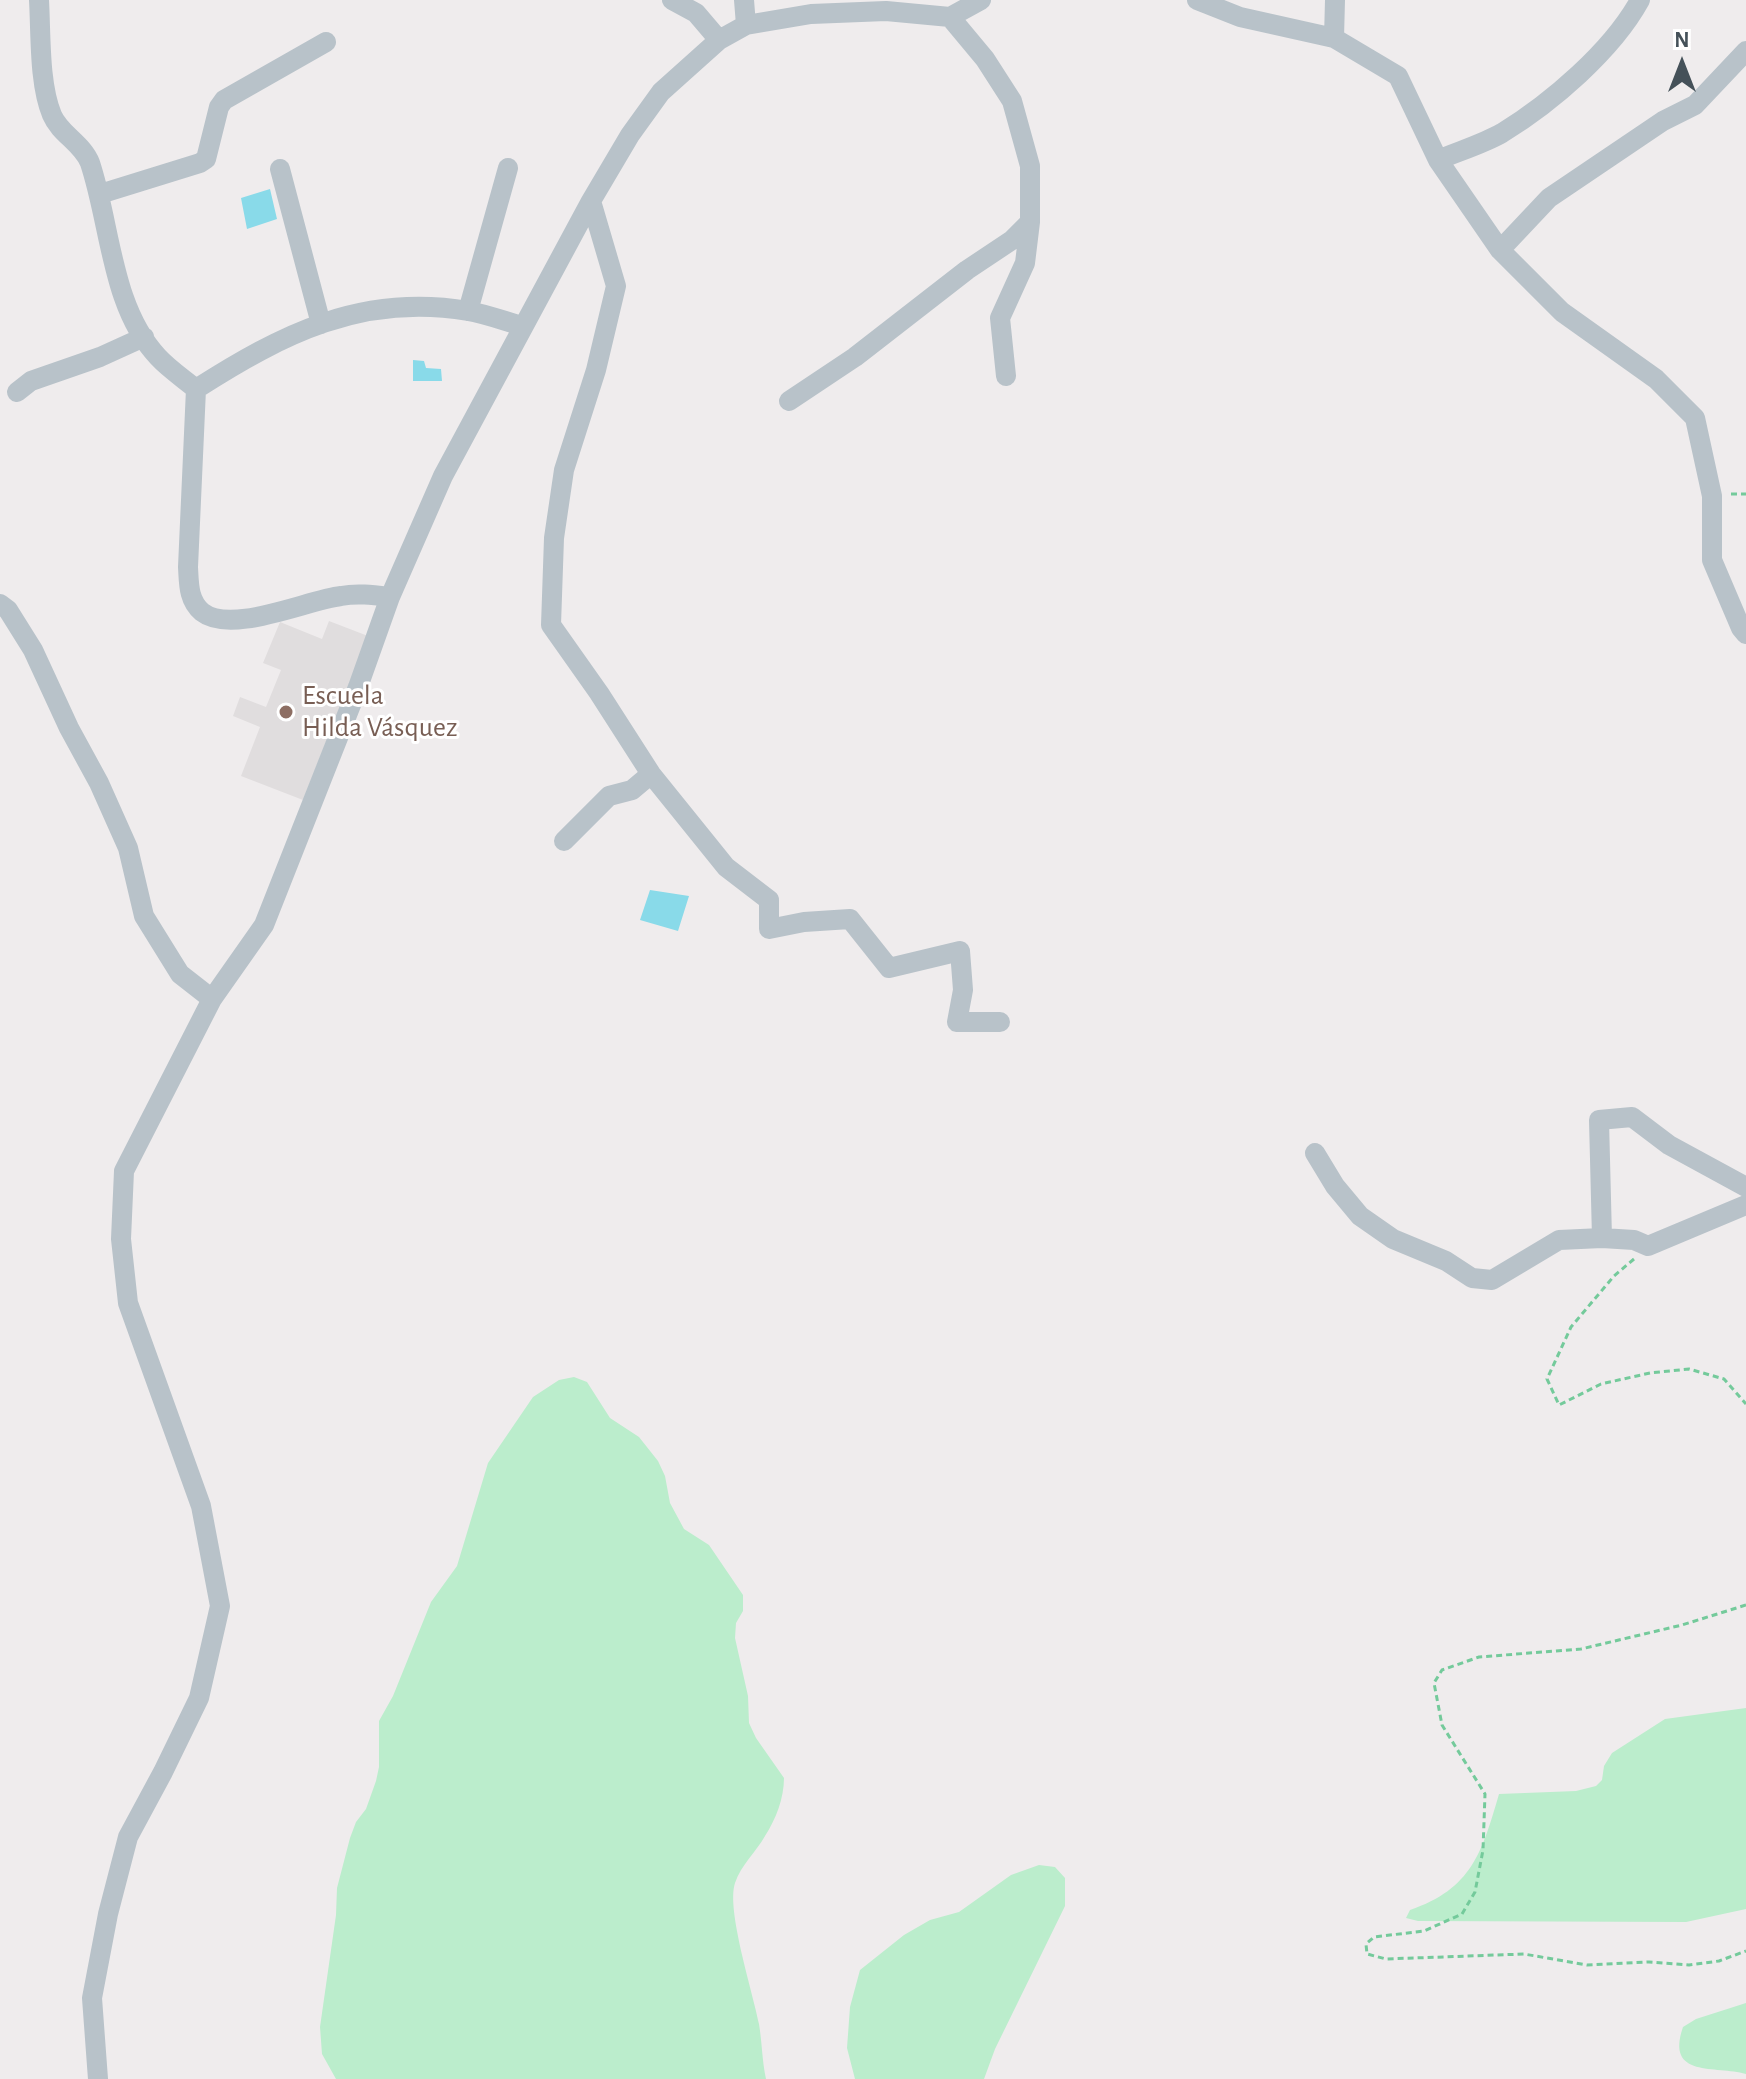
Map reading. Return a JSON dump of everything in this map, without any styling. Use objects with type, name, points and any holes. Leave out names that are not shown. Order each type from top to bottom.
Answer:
[{"type":"street","points":[[39,0],[45,92],[53,118],[88,157],[133,320],[158,357],[196,389]]},
{"type":"street","points":[[672,0],[696,13],[719,40]]},
{"type":"street","points":[[744,0],[746,25]]},
{"type":"street","points":[[98,2079],[92,1998],[108,1914],[128,1837],[199,1698],[220,1606],[201,1506],[128,1303],[121,1239],[124,1171],[212,999],[264,925],[358,687],[390,597],[443,476],[591,201],[630,135],[661,92],[719,40],[746,25],[811,14],[886,11],[950,17],[981,0]]},
{"type":"street","points":[[1197,0],[1240,17],[1334,38],[1398,76],[1438,160],[1500,250],[1562,312],[1656,379],[1695,418],[1712,496],[1712,560],[1746,634]]},
{"type":"street","points":[[1334,38],[1335,0]]},
{"type":"street","points":[[1438,160],[1500,134],[1569,85],[1630,17],[1640,0]]},
{"type":"street","points":[[950,17],[985,59],[1012,101],[1030,166],[1030,222],[1025,263],[1000,318],[1006,376]]},
{"type":"street","points":[[100,194],[206,159],[219,107],[224,100],[326,42]]},
{"type":"street","points":[[1500,250],[1549,198],[1663,121],[1695,105],[1746,51]]},
{"type":"street","points":[[468,311],[508,168]]},
{"type":"street","points":[[280,169],[321,324]]},
{"type":"street","points":[[591,201],[616,286],[596,370],[564,470],[554,538],[551,625],[651,774],[726,867],[769,900],[769,929],[804,922],[850,919],[889,968],[960,951],[963,990],[957,1022],[1000,1022]]},
{"type":"street","points":[[789,401],[855,357],[967,270],[1012,240],[1030,222]]},
{"type":"street","points":[[196,389],[250,354],[294,333],[363,312],[404,307],[468,311],[522,326]]},
{"type":"street","points":[[17,392],[31,381],[100,357],[144,337]]},
{"type":"street","points":[[196,389],[188,567],[190,595],[201,611],[214,618],[232,619],[340,596],[367,594],[390,597]]},
{"type":"street","points":[[0,604],[8,610],[33,650],[69,728],[99,783],[128,848],[144,916],[180,974],[212,999]]},
{"type":"street","points":[[564,841],[609,796],[632,790],[651,774]]},
{"type":"street","points":[[1602,1238],[1599,1120],[1632,1117],[1669,1145],[1746,1187]]},
{"type":"street","points":[[1315,1153],[1335,1186],[1360,1216],[1393,1239],[1446,1261],[1472,1278],[1492,1280],[1559,1240],[1634,1240],[1648,1246],[1746,1205]]},
{"type":"path","points":[[1648,1246],[1614,1276],[1571,1327],[1547,1379],[1559,1405],[1601,1384],[1650,1373],[1689,1369],[1724,1379],[1746,1404]]},
{"type":"path","points":[[1746,1605],[1682,1625],[1581,1649],[1479,1657],[1442,1670],[1434,1683],[1442,1725],[1485,1794],[1483,1850],[1475,1892],[1462,1914],[1424,1931],[1374,1937],[1366,1944],[1367,1954],[1386,1959],[1524,1954],[1587,1965],[1649,1962],[1689,1965],[1719,1961],[1746,1951]]},
{"type":"shaded area","name":"Escuela Hilda Vásquez","points":[[329,621],[368,636],[303,800],[241,776],[260,727],[233,716],[240,697],[266,707],[281,670],[263,663],[280,622],[322,639]]},
{"type":"green space","points":[[574,1377],[587,1382],[610,1418],[639,1437],[658,1461],[665,1476],[670,1503],[684,1529],[709,1545],[743,1595],[743,1611],[736,1623],[735,1638],[748,1696],[749,1723],[784,1778],[776,1815],[738,1876],[733,1895],[737,1931],[759,2024],[766,2079],[336,2079],[322,2054],[320,2027],[337,1888],[350,1838],[356,1822],[366,1809],[376,1781],[379,1721],[393,1696],[431,1602],[457,1566],[488,1463],[533,1397],[559,1380]]},
{"type":"green space","points":[[1746,1708],[1746,1909],[1686,1922],[1418,1921],[1406,1918],[1410,1910],[1448,1891],[1471,1866],[1487,1834],[1499,1794],[1576,1791],[1596,1786],[1602,1780],[1604,1766],[1612,1753],[1665,1719]]},
{"type":"green space","points":[[1039,1865],[1055,1867],[1065,1878],[1065,1906],[995,2049],[984,2079],[855,2079],[847,2048],[850,2007],[860,1970],[904,1935],[930,1920],[959,1912],[1011,1875]]},
{"type":"green space","points":[[1746,2003],[1746,2074],[1696,2067],[1687,2062],[1681,2055],[1679,2044],[1683,2027],[1696,2019]]},
{"type":"water","points":[[270,189],[277,219],[247,229],[241,198]]},
{"type":"water","points":[[413,360],[424,361],[426,368],[441,369],[442,381],[413,381]]},
{"type":"water","points":[[650,890],[689,896],[678,931],[640,920]]},
{"type":"place","name":"Escuela Hilda Vásquez","points":[[286,712]]}]
